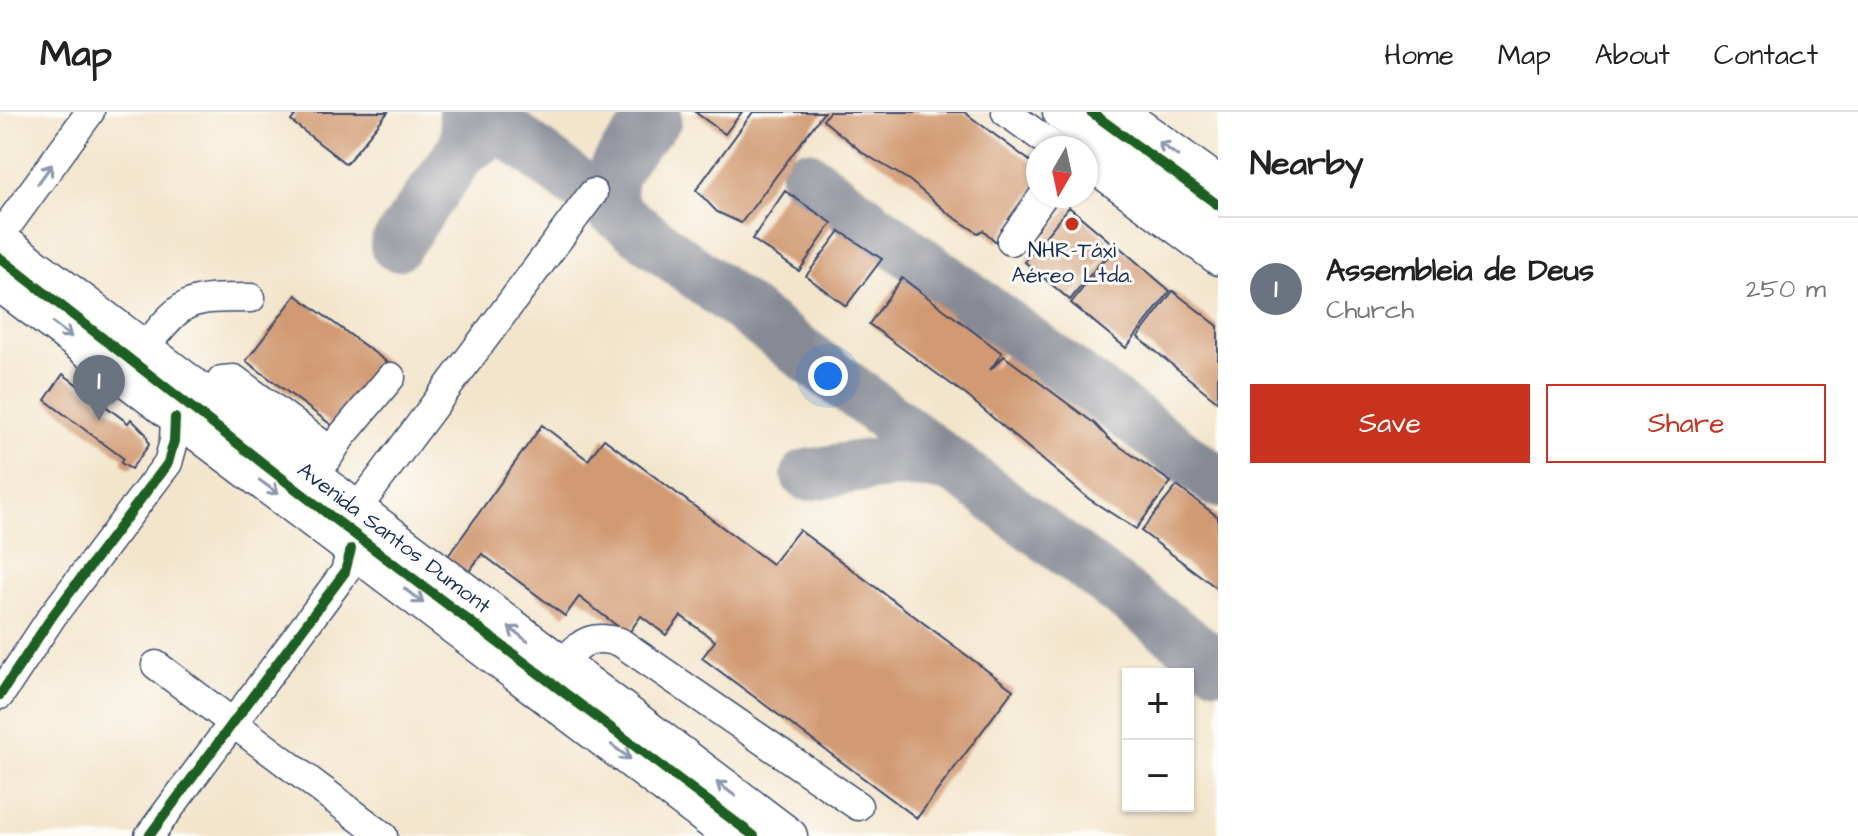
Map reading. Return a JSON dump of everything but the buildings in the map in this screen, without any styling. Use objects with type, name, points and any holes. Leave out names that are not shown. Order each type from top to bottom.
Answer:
[{"type":"main road","points":[[1061,112],[1077,136]]},
{"type":"main road","points":[[1118,112],[1218,184]]},
{"type":"main road","points":[[1098,156],[1218,228]]},
{"type":"main road","name":"Avenida Santos Dumont","points":[[0,238],[209,400],[323,465],[357,525],[732,836]]},
{"type":"main road","name":"Avenida Santos Dumont","points":[[0,283],[175,418],[357,525],[559,665],[789,836]]},
{"type":"street","points":[[0,238],[90,112]]},
{"type":"street","points":[[1006,112],[1039,136]]},
{"type":"street","points":[[1098,159],[1218,261]]},
{"type":"street","points":[[149,836],[345,572],[357,525],[593,193]]},
{"type":"street","points":[[1011,241],[1034,208]]},
{"type":"street","points":[[143,349],[179,306],[196,298],[251,298]]},
{"type":"street","points":[[323,465],[391,377]]},
{"type":"street","points":[[0,695],[53,615],[168,463],[174,441],[175,418]]},
{"type":"street","points":[[559,665],[585,641],[600,636],[620,642],[858,806]]},
{"type":"street","points":[[156,665],[383,836]]},
{"type":"taxiway","points":[[464,112],[467,129],[464,148],[492,133],[508,132],[1218,665]]},
{"type":"taxiway","points":[[615,209],[611,196],[615,172],[629,149],[656,118]]},
{"type":"taxiway","points":[[396,245],[464,148]]},
{"type":"taxiway","points":[[806,176],[1218,482]]},
{"type":"taxiway","points":[[807,475],[899,462],[954,468]]},
{"type":"cycle path","points":[[1091,112],[1218,205]]},
{"type":"cycle path","points":[[0,258],[333,518],[754,836]]},
{"type":"cycle path","points":[[0,695],[53,615],[168,463],[174,441],[175,418]]},
{"type":"cycle path","points":[[149,836],[345,572],[351,549]]},
{"type":"place","name":"NHR-Táxi Aéreo Ltda.","points":[[1072,224]]},
{"type":"place","name":"Assembleia de Deus","points":[[99,421]]}]
